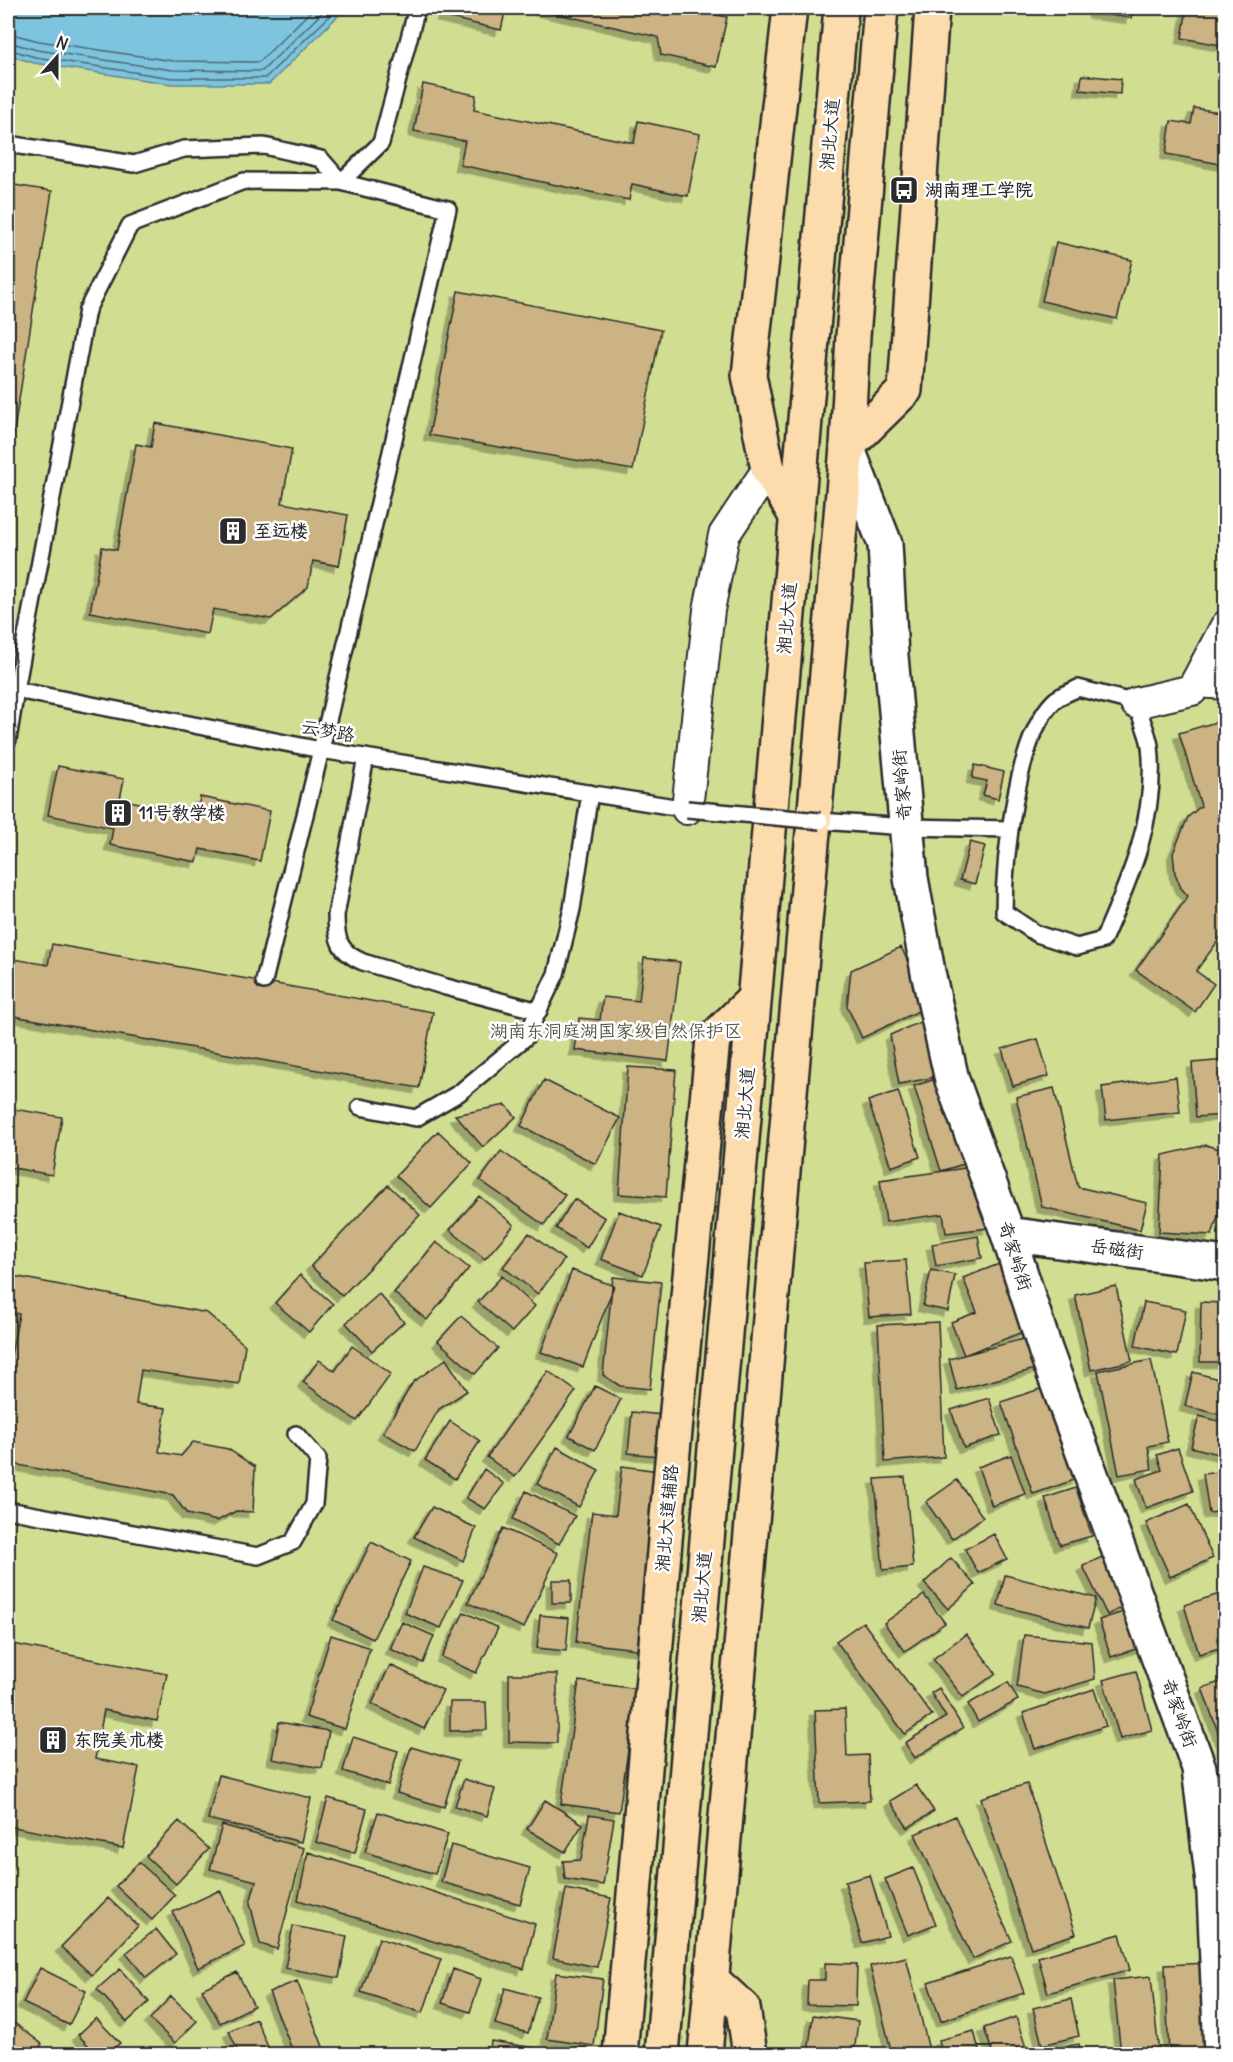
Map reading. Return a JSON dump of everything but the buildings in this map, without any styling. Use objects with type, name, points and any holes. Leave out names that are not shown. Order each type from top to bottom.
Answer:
[{"type":"main road","points":[[790,8],[749,375],[768,469],[796,516]]},
{"type":"main road","name":"湘北大道","points":[[662,2055],[841,8]]},
{"type":"main road","points":[[705,2055],[847,447],[853,336],[881,8]]},
{"type":"main road","points":[[847,447],[905,390],[932,8]]},
{"type":"main road","points":[[768,469],[806,393]]},
{"type":"main road","name":"湘北大道辅路","points":[[620,2055],[671,1472],[713,1039],[754,999]]},
{"type":"main road","points":[[711,1979],[743,2008],[750,2055]]},
{"type":"street","name":"奇家岭街","points":[[847,447],[885,544],[891,656],[915,902],[952,1080],[1008,1234],[1046,1352],[1199,1768],[1214,1892],[1221,2055]]},
{"type":"street","points":[[687,809],[709,610],[724,535],[768,469]]},
{"type":"street","points":[[1136,703],[1192,690],[1211,683],[1226,626]]},
{"type":"street","name":"岳磁街","points":[[1008,1234],[1226,1264]]},
{"type":"lane","points":[[341,182],[381,143],[417,8]]},
{"type":"lane","points":[[8,144],[134,164],[184,148],[264,146],[321,159],[341,182]]},
{"type":"lane","points":[[8,740],[87,310],[130,225],[244,181],[341,182],[448,209],[321,750],[264,981]]},
{"type":"lane","points":[[1078,688],[1136,703],[1150,745],[1150,790],[1146,823],[1137,861],[1103,940],[1077,947],[1037,934],[1004,912],[1004,877],[1010,829],[1035,728],[1055,700],[1078,688]]},
{"type":"lane","name":"云梦路","points":[[16,690],[321,750],[687,809],[906,827],[1010,829]]},
{"type":"lane","points":[[366,757],[336,915],[336,932],[342,948],[352,957],[363,962],[538,1011]]},
{"type":"lane","points":[[360,1107],[416,1118],[459,1093],[526,1037],[556,974],[572,909],[590,793]]},
{"type":"lane","points":[[8,1510],[258,1556],[293,1542],[314,1504],[318,1459],[296,1434]]},
{"type":"green space","name":"湖南东洞庭湖国家级自然保护区","points":[[8,8],[1225,8],[1225,2054],[8,2054]]},
{"type":"water","points":[[8,8],[346,8],[269,84],[171,84],[34,63],[8,55]]},
{"type":"place","name":"湖南理工学院","points":[[904,190]]},
{"type":"place","name":"至远楼","points":[[233,531]]},
{"type":"place","name":"11号教学楼","points":[[118,813]]},
{"type":"place","name":"东院美术楼","points":[[53,1740]]}]
